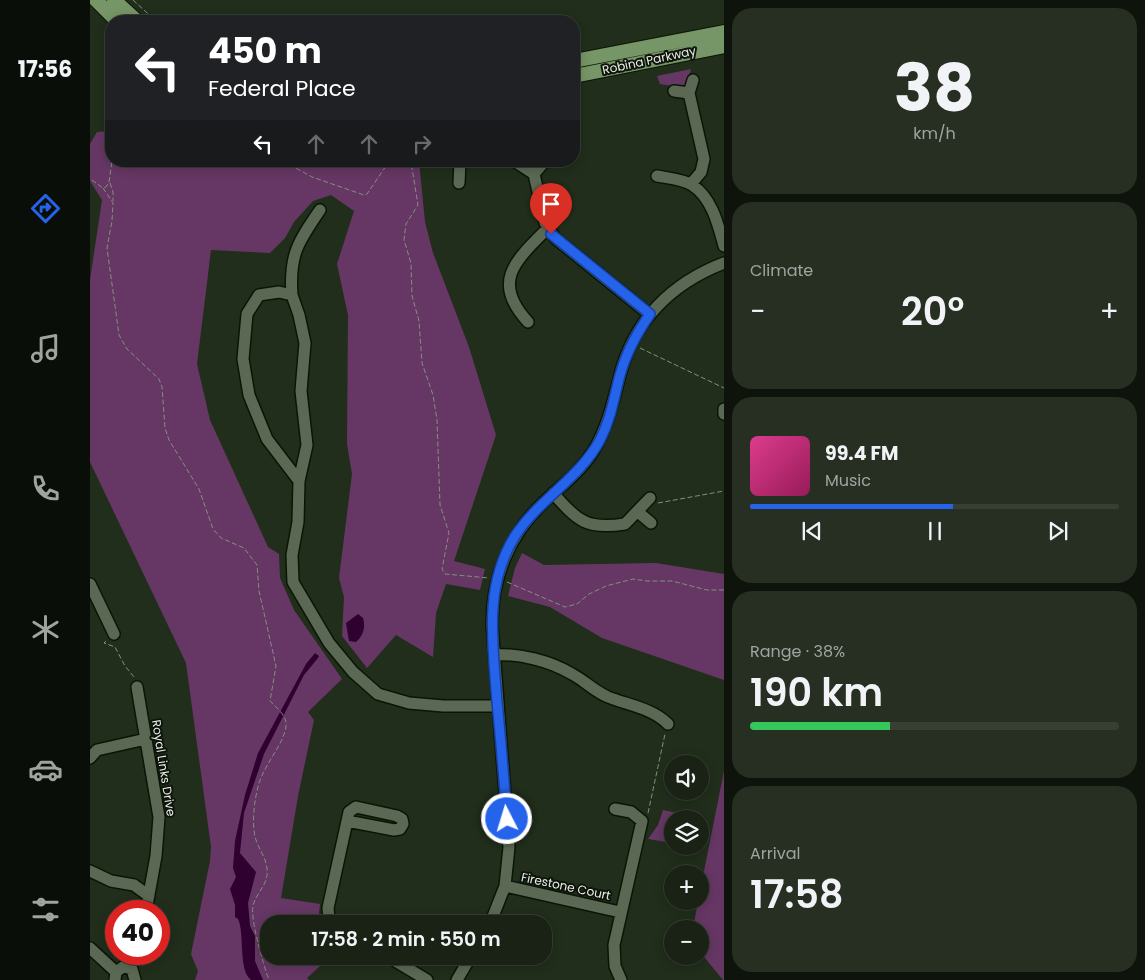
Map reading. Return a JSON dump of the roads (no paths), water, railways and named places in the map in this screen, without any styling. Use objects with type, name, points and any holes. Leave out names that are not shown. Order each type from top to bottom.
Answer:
[{"type":"main road","points":[[96,0],[111,15]]},
{"type":"main road","points":[[114,0],[131,15]]},
{"type":"main road","name":"Robina Parkway","points":[[580,60],[724,32]]},
{"type":"main road","name":"Robina Parkway","points":[[580,75],[724,46]]},
{"type":"street","points":[[691,184],[700,172],[704,159],[689,93],[693,80]]},
{"type":"street","points":[[674,91],[689,93]]},
{"type":"street","points":[[459,184],[460,167]]},
{"type":"street","points":[[523,167],[534,174],[547,229],[555,238],[650,314]]},
{"type":"street","points":[[534,174],[540,167]]},
{"type":"street","points":[[657,176],[691,184],[712,208],[724,246]]},
{"type":"street","points":[[320,210],[300,238],[290,271],[292,295],[299,314],[305,343],[301,391],[306,445],[299,481],[298,522],[292,555],[293,582],[329,643],[353,672],[378,694],[418,704],[498,706]]},
{"type":"street","points":[[528,322],[515,308],[511,299],[509,280],[513,268],[547,229]]},
{"type":"street","points":[[494,915],[505,886],[510,847],[494,655],[492,608],[497,579],[507,552],[521,527],[582,467],[600,440],[611,412],[625,359],[650,314],[678,286],[702,271],[724,263]]},
{"type":"street","points":[[292,295],[279,292],[259,295],[247,314],[243,359],[249,394],[267,439],[299,481]]},
{"type":"street","points":[[724,409],[724,414]]},
{"type":"street","points":[[553,494],[575,518],[586,523],[625,524],[650,498]]},
{"type":"street","points":[[638,512],[651,523]]},
{"type":"street","points":[[90,584],[114,634]]},
{"type":"street","points":[[494,655],[512,654],[548,663],[573,674],[588,687],[607,697],[656,714],[668,724]]},
{"type":"street","name":"Royal Links Drive","points":[[137,688],[159,817],[156,856],[147,900]]},
{"type":"street","points":[[90,758],[97,750],[146,739]]},
{"type":"street","name":"Firestone Court","points":[[615,808],[631,812],[642,821],[620,912],[614,955],[621,980]]},
{"type":"street","points":[[329,915],[328,908],[347,821]]},
{"type":"street","points":[[90,871],[111,881],[134,885],[148,896]]},
{"type":"street","name":"Firestone Court","points":[[505,886],[620,912]]},
{"type":"street","points":[[90,948],[115,976],[123,966],[129,967],[134,972],[136,980]]},
{"type":"street","points":[[402,965],[427,980]]},
{"type":"street","points":[[457,980],[466,965]]}]
